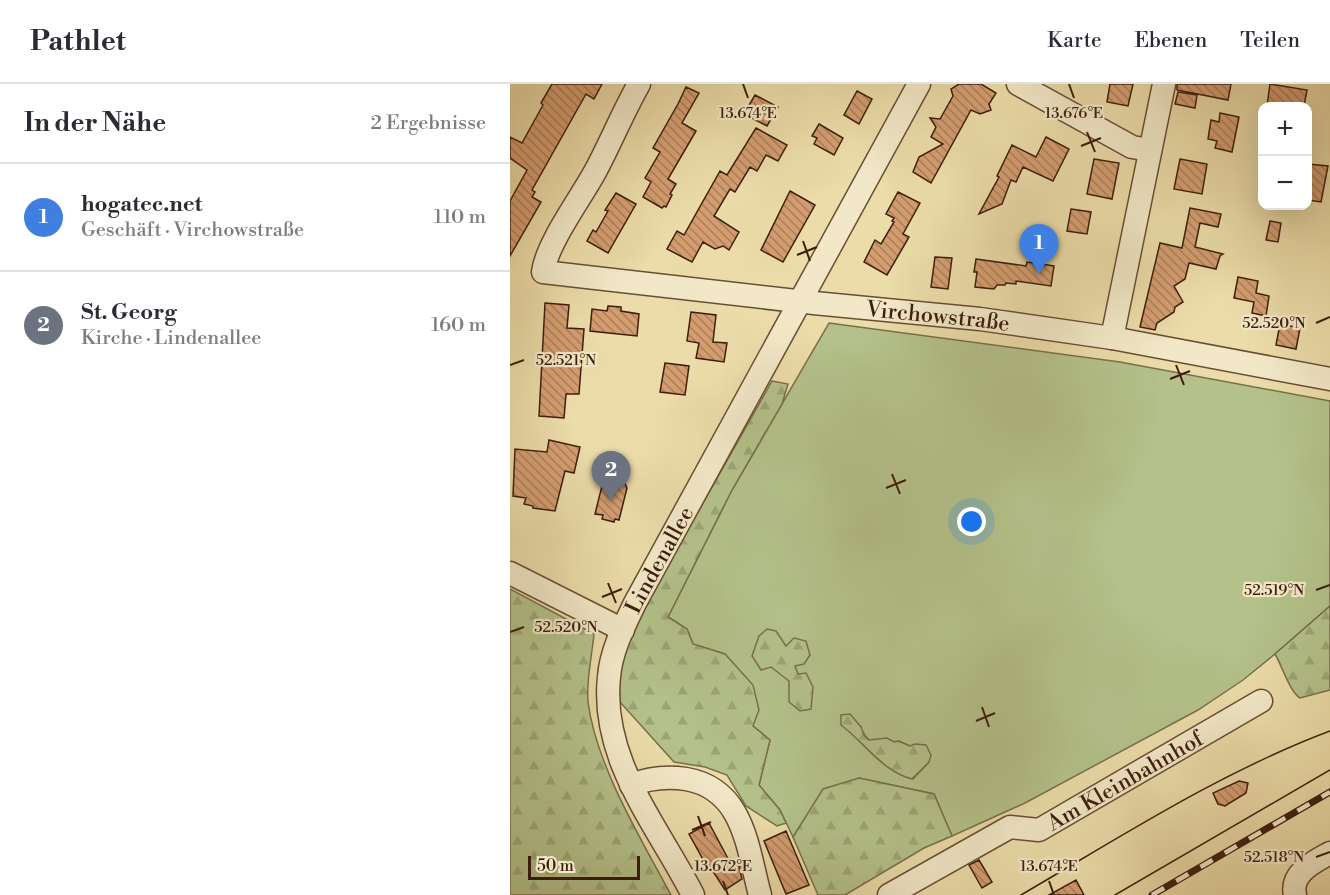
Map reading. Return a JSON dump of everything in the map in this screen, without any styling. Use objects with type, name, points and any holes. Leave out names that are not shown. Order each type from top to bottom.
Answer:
[{"type":"street","name":"Virchowstraße","points":[[639,84],[596,170],[547,254],[543,272],[980,319],[1112,338],[1330,379]]},
{"type":"street","name":"Lindenallee","points":[[693,895],[631,785],[616,750],[609,710],[609,677],[612,661],[634,603],[918,84]]},
{"type":"street","points":[[1018,84],[1132,147],[1150,150]]},
{"type":"street","points":[[1112,338],[1164,84]]},
{"type":"street","points":[[510,573],[623,630]]},
{"type":"street","name":"Am Kleinbahnhof","points":[[889,895],[1010,826],[1039,830],[1261,701]]},
{"type":"street","points":[[631,785],[648,779],[678,778],[697,781],[723,796],[738,817],[760,895]]},
{"type":"street","points":[[1295,895],[1295,880],[1302,871],[1330,853]]},
{"type":"green space","points":[[829,323],[1120,362],[1330,401],[1330,606],[1243,680],[1198,710],[1025,803],[952,836],[934,794],[859,778],[807,815],[793,837],[780,810],[759,785],[770,740],[753,726],[725,654],[693,644],[687,629],[668,617],[732,490]],"holes":[[[853,719],[869,740],[899,741],[910,746],[929,762],[913,779],[892,770],[842,725]]]},
{"type":"green space","points":[[772,381],[788,384],[782,404],[732,490],[668,617],[687,629],[693,644],[725,654],[753,685],[759,710],[753,726],[770,740],[759,785],[780,810],[786,823],[777,826],[746,806],[727,775],[705,767],[674,762],[620,702],[618,680],[628,641],[660,579]]},
{"type":"green space","points":[[510,589],[594,634],[588,677],[588,702],[600,751],[621,801],[671,895],[510,895]]},
{"type":"green space","points":[[1330,606],[1330,690],[1300,698],[1290,685],[1275,654]]},
{"type":"green space","points":[[767,629],[776,631],[786,646],[794,638],[806,641],[810,655],[804,664],[795,666],[798,674],[806,673],[813,687],[811,709],[800,711],[789,702],[789,681],[771,667],[761,670],[752,656],[759,636]]},
{"type":"green space","points":[[850,714],[869,740],[887,738],[910,746],[926,745],[931,755],[929,762],[912,779],[892,770],[841,725],[841,715]]},
{"type":"green space","points":[[859,778],[934,794],[952,836],[924,848],[845,895],[818,895],[793,837],[823,789]]},
{"type":"building","points":[[552,84],[602,84],[594,99],[586,94],[532,190],[535,192],[532,197],[541,202],[510,256],[510,201],[527,170],[510,158],[510,137],[522,143]]},
{"type":"building","points":[[959,84],[981,84],[996,93],[989,104],[991,110],[980,114],[971,110],[931,183],[913,172],[919,157],[943,144],[931,137],[936,127],[930,118],[940,119],[953,96],[951,89]]},
{"type":"building","points":[[1110,84],[1133,84],[1128,106],[1107,102]]},
{"type":"building","points":[[1177,84],[1231,84],[1228,100],[1177,90]]},
{"type":"building","points":[[1270,84],[1307,90],[1305,102],[1268,102]]},
{"type":"building","points":[[686,87],[699,93],[682,123],[696,131],[668,179],[676,184],[666,207],[662,208],[643,197],[651,182],[645,178],[660,152],[653,148]]},
{"type":"building","points":[[857,91],[872,99],[859,124],[844,115]]},
{"type":"building","points":[[1178,92],[1197,95],[1195,108],[1175,104]]},
{"type":"building","points":[[755,95],[778,107],[767,126],[744,114]]},
{"type":"building","points":[[1220,113],[1239,117],[1232,152],[1215,148],[1217,141],[1208,139],[1211,120],[1219,122]]},
{"type":"building","points":[[819,124],[843,138],[834,155],[814,144],[817,138],[812,136]]},
{"type":"building","points":[[756,128],[787,145],[778,161],[766,155],[757,171],[750,167],[735,192],[730,189],[714,216],[739,232],[729,250],[723,246],[715,249],[703,242],[692,262],[667,249],[677,231],[684,235],[720,171],[727,175]]},
{"type":"building","points":[[1046,137],[1069,149],[1053,181],[1023,167],[1016,182],[1011,180],[1002,204],[979,214],[999,177],[997,176],[1012,145],[1036,157]]},
{"type":"building","points":[[1094,159],[1119,163],[1112,199],[1087,194]]},
{"type":"building","points":[[1180,159],[1207,164],[1202,194],[1174,189]]},
{"type":"building","points":[[1312,164],[1328,166],[1321,202],[1312,201]]},
{"type":"building","points":[[790,191],[815,205],[783,262],[761,250]]},
{"type":"building","points":[[898,192],[920,203],[903,234],[909,237],[887,275],[864,262],[875,240],[881,244],[894,222],[892,221],[894,218],[886,214]]},
{"type":"building","points":[[616,193],[636,204],[608,253],[587,241],[593,230],[596,232],[608,211],[605,210]]},
{"type":"building","points":[[1190,208],[1221,214],[1218,227],[1200,223],[1195,247],[1223,254],[1220,256],[1216,269],[1189,263],[1185,279],[1174,286],[1183,302],[1175,307],[1174,312],[1157,323],[1155,330],[1140,327],[1160,243],[1182,248]]},
{"type":"building","points":[[1071,209],[1091,212],[1087,234],[1067,231]]},
{"type":"building","points":[[1270,221],[1281,223],[1278,242],[1266,240]]},
{"type":"building","points":[[935,257],[952,258],[948,289],[931,287]]},
{"type":"building","points":[[976,259],[1026,266],[1027,262],[1054,266],[1051,286],[1016,281],[1016,284],[997,285],[994,289],[975,287]]},
{"type":"building","points":[[1238,277],[1258,281],[1256,293],[1269,296],[1266,316],[1252,313],[1254,302],[1234,298]]},
{"type":"building","points":[[545,303],[569,305],[567,328],[584,329],[579,394],[566,394],[564,418],[539,416]]},
{"type":"building","points":[[608,306],[621,307],[621,311],[639,314],[637,336],[590,331],[592,309],[607,311]]},
{"type":"building","points":[[691,312],[716,315],[713,342],[727,343],[724,362],[696,358],[699,343],[687,341]]},
{"type":"building","points":[[1280,324],[1300,328],[1296,349],[1276,345]]},
{"type":"building","points":[[665,363],[689,366],[685,395],[660,392]]},
{"type":"building","points":[[549,440],[580,447],[574,473],[565,471],[555,511],[533,508],[533,506],[524,504],[526,498],[513,496],[515,449],[547,452]]},
{"type":"building","points":[[614,472],[621,474],[627,488],[619,520],[615,519],[614,522],[602,519],[603,515],[595,514],[603,482]]},
{"type":"building","points":[[1239,781],[1248,783],[1246,793],[1225,806],[1218,804],[1213,793]]},
{"type":"building","points":[[709,823],[732,866],[737,863],[739,866],[742,879],[725,890],[707,862],[705,863],[689,834]]},
{"type":"building","points":[[786,831],[809,885],[786,894],[764,841]]},
{"type":"building","points":[[979,860],[992,882],[982,888],[969,865]]},
{"type":"building","points":[[1076,880],[1084,895],[1049,895]]},
{"type":"tram line","points":[[1021,895],[1211,785],[1290,747],[1330,731]]},
{"type":"tram line","points":[[1115,895],[1330,770]]},
{"type":"railway","points":[[1152,895],[1330,792]]},
{"type":"place","name":"hogatec.net","points":[[1039,274]]},
{"type":"place","name":"St. Georg","points":[[611,501]]}]
